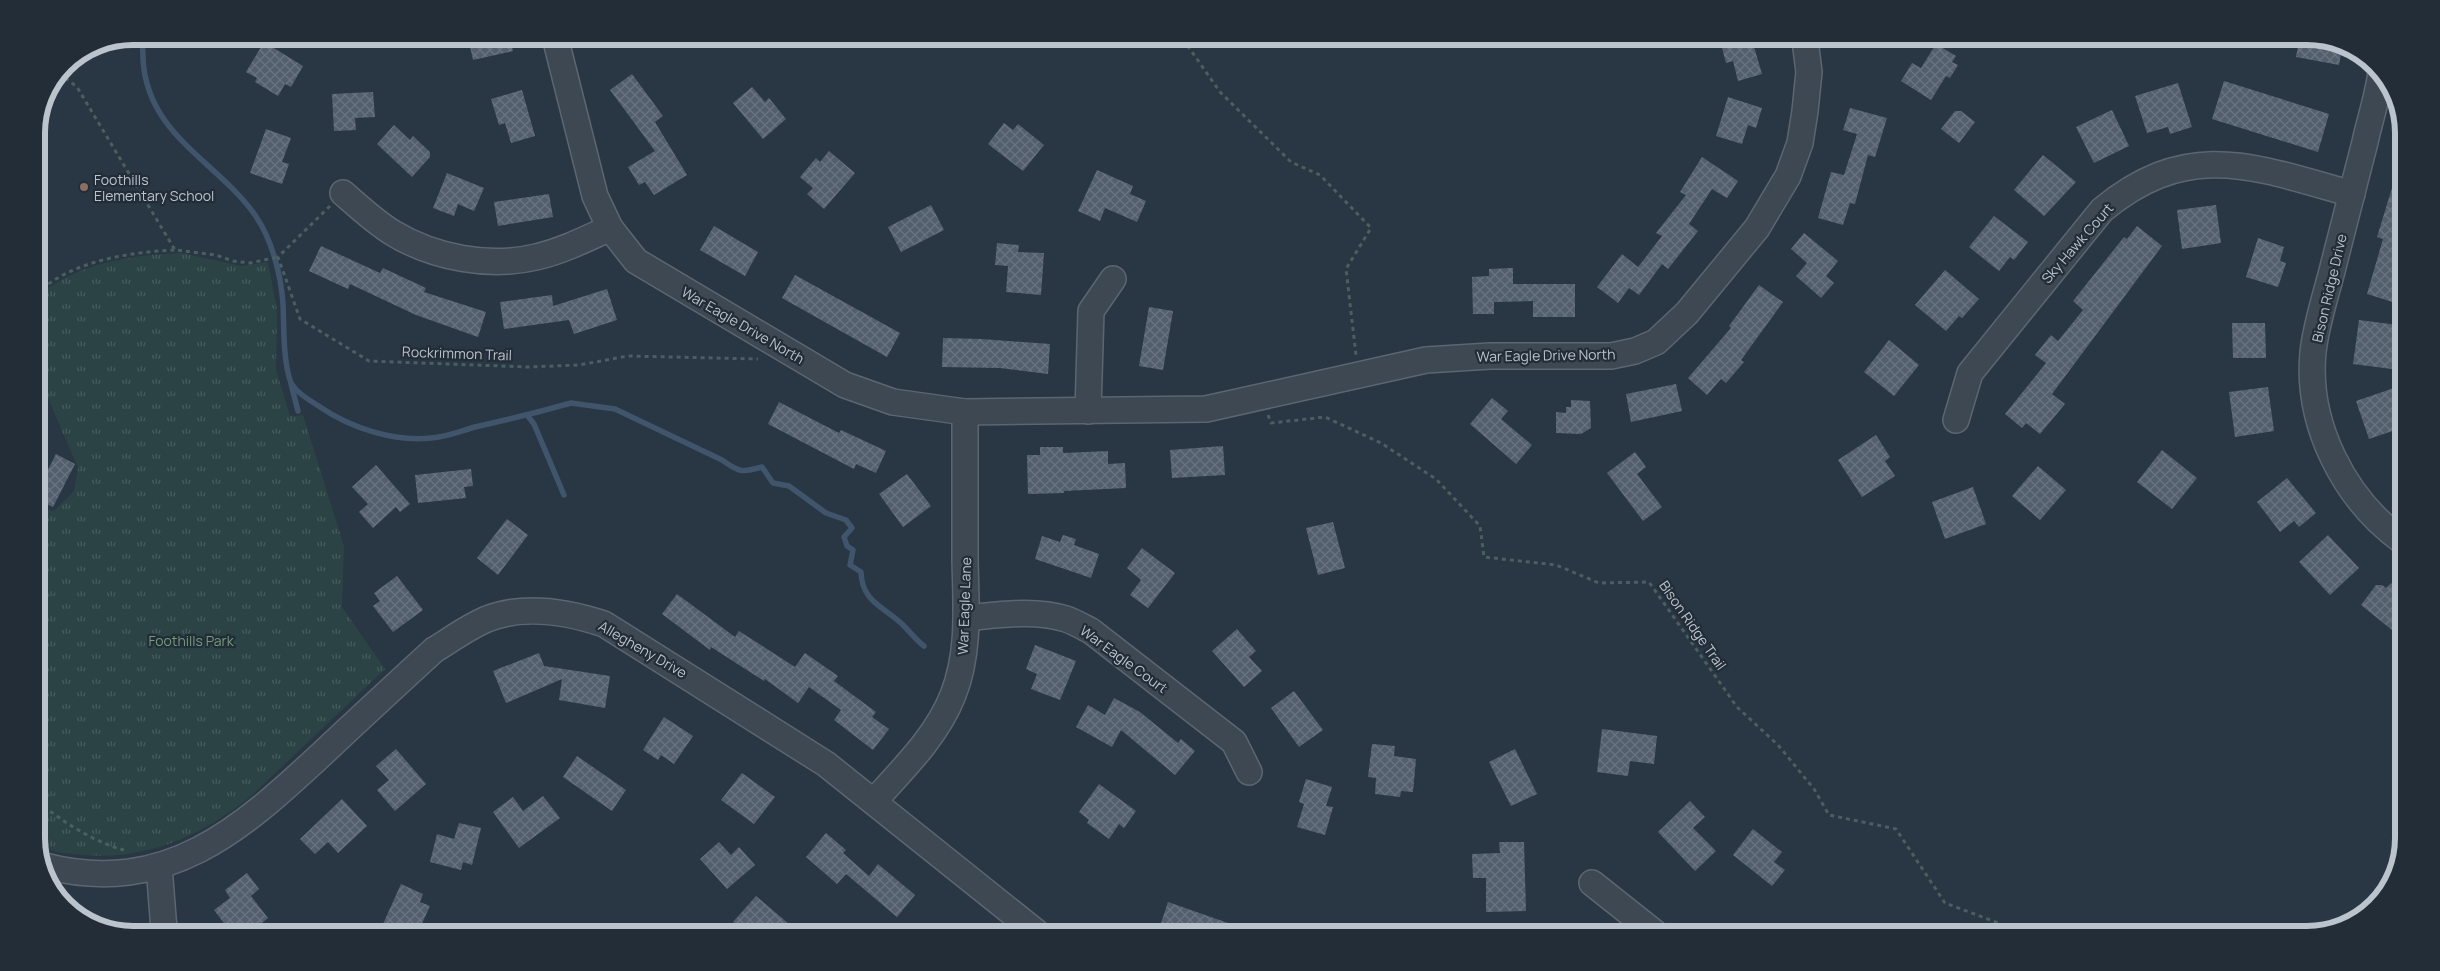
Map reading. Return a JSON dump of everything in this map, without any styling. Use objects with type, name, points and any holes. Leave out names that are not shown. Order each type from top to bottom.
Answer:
[{"type":"street","name":"War Eagle Drive North","points":[[557,45],[595,196],[610,228],[636,261],[845,386],[867,395],[893,402],[965,412],[1206,409],[1426,360],[1610,356],[1635,351],[1656,342],[1688,313],[1758,228],[1788,176],[1800,143],[1805,111],[1809,72],[1806,45]]},
{"type":"street","name":"Bison Ridge Drive","points":[[2379,82],[2352,194],[2321,311],[2313,353],[2314,386],[2320,422],[2333,460],[2350,488],[2370,513],[2395,535]]},
{"type":"street","name":"Sky Hawk Court","points":[[1956,420],[1970,373],[2102,210],[2130,189],[2175,169],[2205,164],[2234,164],[2265,170],[2352,194]]},
{"type":"street","points":[[343,193],[394,234],[418,245],[454,256],[481,261],[508,262],[537,257],[566,248],[610,228]]},
{"type":"street","points":[[1088,411],[1091,311],[1113,279]]},
{"type":"street","name":"War Eagle Lane","points":[[874,801],[922,746],[949,703],[963,660],[966,618],[965,412]]},
{"type":"street","name":"Allegheny Drive","points":[[50,867],[69,872],[112,873],[158,866],[214,843],[268,804],[434,650],[465,630],[489,618],[514,613],[542,611],[576,615],[604,624],[826,764],[1029,926]]},
{"type":"street","name":"War Eagle Court","points":[[966,618],[1014,614],[1045,615],[1066,619],[1091,631],[1234,742],[1249,772]]},
{"type":"street","points":[[158,866],[164,926]]},
{"type":"street","points":[[1592,883],[1646,926]]},
{"type":"path","points":[[1186,45],[1220,92],[1291,162],[1320,175],[1371,228],[1346,269],[1358,376]]},
{"type":"path","points":[[65,78],[77,87],[175,250]]},
{"type":"path","points":[[45,287],[83,266],[128,254],[175,250],[216,255],[232,261],[250,263],[278,257],[343,193]]},
{"type":"path","name":"Rockrimmon Trail","points":[[278,257],[300,319],[368,361],[528,367],[579,365],[628,356],[760,359],[774,343]]},
{"type":"path","name":"Bison Ridge Trail","points":[[1262,397],[1271,423],[1325,416],[1381,443],[1436,480],[1480,526],[1484,557],[1556,565],[1599,583],[1649,582],[1737,707],[1778,745],[1814,789],[1829,815],[1896,829],[1944,904],[2006,926]]},
{"type":"path","points":[[45,640],[45,662]]},
{"type":"path","points":[[45,802],[48,808]]},
{"type":"path","points":[[45,807],[100,842],[126,850]]},
{"type":"green space","name":"Foothills Park","points":[[181,253],[242,266],[268,262],[277,310],[276,370],[290,416],[303,415],[344,546],[342,607],[385,669],[250,797],[193,834],[152,849],[130,854],[108,856],[53,851],[46,849],[45,844],[45,510],[54,511],[74,491],[78,468],[45,391],[45,290],[69,276],[105,263]]},
{"type":"building","points":[[262,45],[269,45],[303,66],[291,87],[285,84],[278,96],[255,82],[257,78],[246,72]]},
{"type":"building","points":[[470,45],[512,45],[513,51],[473,60]]},
{"type":"building","points":[[1721,45],[1753,45],[1762,74],[1738,81],[1733,61],[1726,63]]},
{"type":"building","points":[[1935,45],[1956,56],[1952,62],[1958,65],[1950,78],[1946,76],[1931,100],[1901,81],[1912,63],[1921,68]]},
{"type":"building","points":[[2298,45],[2318,46],[2341,52],[2339,65],[2296,57]]},
{"type":"building","points":[[632,74],[663,116],[655,122],[687,175],[654,195],[645,182],[639,185],[628,167],[655,151],[610,90]]},
{"type":"building","points":[[2224,81],[2329,114],[2318,152],[2212,119]]},
{"type":"building","points":[[2178,83],[2192,127],[2170,134],[2168,127],[2147,133],[2135,96]]},
{"type":"building","points":[[752,87],[765,102],[769,98],[786,119],[763,139],[733,103]]},
{"type":"building","points":[[522,90],[535,136],[511,143],[505,123],[499,125],[491,99]]},
{"type":"building","points":[[373,92],[375,117],[355,118],[356,130],[334,131],[332,94]]},
{"type":"building","points":[[1728,97],[1762,108],[1756,128],[1748,125],[1742,144],[1716,136]]},
{"type":"building","points":[[1850,108],[1887,118],[1875,157],[1868,155],[1855,204],[1850,203],[1843,225],[1818,218],[1831,172],[1844,175],[1857,134],[1843,130]]},
{"type":"building","points":[[2112,110],[2129,146],[2094,163],[2076,127]]},
{"type":"building","points":[[1955,111],[1961,111],[1975,122],[1959,143],[1941,129]]},
{"type":"building","points":[[1004,123],[1013,130],[1018,124],[1044,145],[1023,171],[988,144]]},
{"type":"building","points":[[394,125],[410,140],[413,136],[430,152],[430,157],[412,177],[377,144]]},
{"type":"building","points":[[266,129],[291,138],[282,162],[289,164],[282,184],[250,173]]},
{"type":"building","points":[[829,151],[855,173],[824,209],[807,194],[813,188],[800,177],[816,158],[820,162]]},
{"type":"building","points":[[2043,155],[2076,182],[2044,216],[2014,190]]},
{"type":"building","points":[[1702,157],[1738,181],[1727,198],[1712,189],[1689,224],[1698,231],[1668,269],[1662,264],[1639,295],[1629,288],[1618,303],[1597,287],[1622,254],[1638,267],[1662,236],[1656,233],[1686,195],[1680,192]]},
{"type":"building","points":[[1097,170],[1133,186],[1130,194],[1146,201],[1137,222],[1105,208],[1100,221],[1078,211]]},
{"type":"building","points":[[447,173],[484,188],[474,211],[458,204],[454,216],[433,208]]},
{"type":"building","points":[[2395,178],[2395,303],[2367,294],[2383,239],[2377,237]]},
{"type":"building","points":[[549,194],[553,217],[498,226],[494,202]]},
{"type":"building","points":[[931,205],[944,230],[901,252],[888,227]]},
{"type":"building","points":[[2216,205],[2221,243],[2182,249],[2177,210]]},
{"type":"building","points":[[1994,216],[2028,242],[2014,260],[2010,257],[1999,271],[1969,247]]},
{"type":"building","points":[[714,226],[758,252],[745,276],[700,250]]},
{"type":"building","points":[[2137,226],[2162,246],[2052,394],[2065,404],[2040,434],[2026,423],[2022,428],[2005,414],[2046,363],[2035,355],[2051,335],[2058,341],[2083,310],[2073,301],[2124,237],[2127,239]]},
{"type":"building","points":[[1804,233],[1838,261],[1826,276],[1834,283],[1821,298],[1796,276],[1807,263],[1791,249]]},
{"type":"building","points":[[2258,238],[2284,247],[2280,261],[2286,263],[2278,287],[2246,277]]},
{"type":"building","points":[[997,243],[1019,245],[1018,252],[1044,253],[1041,295],[1006,292],[1008,266],[995,265]]},
{"type":"building","points":[[321,246],[380,273],[383,268],[426,288],[424,292],[486,312],[478,337],[416,315],[350,284],[348,289],[309,271]]},
{"type":"building","points":[[1513,268],[1513,284],[1575,284],[1575,317],[1533,317],[1533,301],[1494,302],[1494,314],[1473,314],[1472,277],[1489,276],[1489,269]]},
{"type":"building","points":[[1945,270],[1979,299],[1962,318],[1959,316],[1946,331],[1915,305]]},
{"type":"building","points":[[795,275],[900,333],[887,357],[782,298]]},
{"type":"building","points":[[1759,285],[1783,302],[1741,360],[1744,362],[1726,383],[1721,379],[1707,395],[1688,378],[1731,328],[1729,326]]},
{"type":"building","points":[[607,289],[617,320],[574,334],[569,320],[504,329],[500,302],[552,295],[553,306]]},
{"type":"building","points":[[1149,307],[1173,311],[1163,370],[1139,366]]},
{"type":"building","points":[[2359,320],[2395,325],[2395,347],[2392,369],[2353,364]]},
{"type":"building","points":[[2232,323],[2265,323],[2266,358],[2233,358]]},
{"type":"building","points":[[943,338],[1050,344],[1048,374],[1000,368],[942,367]]},
{"type":"building","points":[[1889,340],[1919,365],[1894,396],[1864,372]]},
{"type":"building","points":[[1676,384],[1682,411],[1631,422],[1626,394]]},
{"type":"building","points":[[2268,387],[2274,431],[2235,437],[2229,392]]},
{"type":"building","points":[[2394,388],[2395,430],[2369,439],[2356,401]]},
{"type":"building","points":[[1492,398],[1508,411],[1501,419],[1532,445],[1516,464],[1470,424]]},
{"type":"building","points":[[1571,400],[1590,401],[1591,428],[1581,434],[1556,433],[1556,412],[1566,413],[1566,407],[1571,407]]},
{"type":"building","points":[[779,402],[839,433],[841,430],[886,451],[876,473],[856,464],[854,469],[768,424]]},
{"type":"building","points":[[1876,435],[1890,457],[1885,461],[1895,476],[1862,497],[1838,460]]},
{"type":"building","points":[[1223,446],[1225,475],[1172,478],[1170,450]]},
{"type":"building","points":[[1040,447],[1063,447],[1063,453],[1108,451],[1108,464],[1125,463],[1126,488],[1028,494],[1027,455],[1040,455]]},
{"type":"building","points":[[2162,450],[2197,478],[2172,509],[2137,482]]},
{"type":"building","points":[[1635,452],[1646,467],[1637,474],[1662,507],[1643,521],[1607,473]]},
{"type":"building","points":[[56,454],[75,464],[53,507],[45,503],[45,475]]},
{"type":"building","points":[[376,465],[410,504],[400,512],[396,507],[373,528],[359,512],[368,504],[352,487]]},
{"type":"building","points":[[2038,466],[2066,490],[2040,520],[2012,496]]},
{"type":"building","points":[[471,469],[473,486],[464,487],[466,498],[418,503],[415,475]]},
{"type":"building","points":[[907,474],[931,506],[903,527],[879,494]]},
{"type":"building","points":[[2287,478],[2316,513],[2299,527],[2294,521],[2280,532],[2257,502]]},
{"type":"building","points":[[1973,487],[1986,524],[1945,539],[1932,502]]},
{"type":"building","points":[[507,519],[528,535],[498,575],[477,558]]},
{"type":"building","points":[[1333,522],[1345,568],[1318,575],[1306,528]]},
{"type":"building","points":[[1063,535],[1076,539],[1074,545],[1099,554],[1091,578],[1035,559],[1042,536],[1060,542]]},
{"type":"building","points":[[2328,535],[2359,568],[2330,595],[2299,562]]},
{"type":"building","points":[[1142,548],[1175,573],[1148,608],[1130,595],[1141,580],[1127,568]]},
{"type":"building","points":[[397,576],[423,610],[393,632],[373,606],[380,601],[374,593]]},
{"type":"building","points":[[2391,583],[2395,586],[2395,626],[2392,630],[2361,605],[2376,585],[2382,585],[2386,588]]},
{"type":"building","points":[[677,594],[735,637],[739,631],[795,667],[805,653],[838,676],[834,681],[876,712],[872,717],[889,729],[873,750],[834,720],[841,710],[809,687],[798,703],[765,679],[764,681],[711,647],[710,650],[662,614]]},
{"type":"building","points":[[1237,629],[1256,651],[1249,657],[1262,671],[1244,687],[1212,651]]},
{"type":"building","points":[[1035,645],[1076,661],[1060,700],[1031,689],[1037,674],[1026,669]]},
{"type":"building","points":[[539,653],[544,666],[610,676],[605,708],[559,700],[562,679],[506,703],[493,671]]},
{"type":"building","points":[[1294,691],[1323,730],[1299,747],[1271,708]]},
{"type":"building","points":[[1114,698],[1140,712],[1178,743],[1181,739],[1195,751],[1175,775],[1121,730],[1112,747],[1076,727],[1088,705],[1105,715]]},
{"type":"building","points":[[664,717],[693,736],[674,764],[661,755],[658,760],[643,750]]},
{"type":"building","points":[[1602,729],[1657,736],[1654,764],[1630,761],[1628,776],[1597,772]]},
{"type":"building","points":[[1372,744],[1395,746],[1394,756],[1416,759],[1413,792],[1401,791],[1400,797],[1375,794],[1376,778],[1368,777]]},
{"type":"building","points":[[396,749],[426,784],[395,811],[377,790],[389,780],[376,766]]},
{"type":"building","points":[[1515,749],[1537,794],[1511,806],[1489,762]]},
{"type":"building","points":[[577,756],[626,790],[612,811],[563,777]]},
{"type":"building","points":[[742,773],[775,797],[754,824],[721,800]]},
{"type":"building","points":[[1306,779],[1332,787],[1326,806],[1333,807],[1325,835],[1297,827],[1304,804],[1299,802]]},
{"type":"building","points":[[1099,784],[1136,811],[1124,828],[1119,824],[1109,839],[1087,823],[1089,820],[1079,812]]},
{"type":"building","points":[[543,796],[560,818],[519,848],[493,812],[513,797],[523,811]]},
{"type":"building","points":[[342,799],[367,826],[338,853],[328,842],[315,854],[300,839]]},
{"type":"building","points":[[1690,801],[1705,817],[1693,828],[1716,851],[1695,871],[1658,832]]},
{"type":"building","points":[[459,823],[481,828],[472,865],[463,862],[461,870],[430,862],[437,834],[454,839]]},
{"type":"building","points":[[1753,829],[1782,852],[1774,862],[1785,870],[1772,886],[1733,855]]},
{"type":"building","points":[[826,833],[846,850],[843,853],[869,876],[878,864],[915,895],[897,917],[846,874],[837,884],[806,857]]},
{"type":"building","points":[[719,842],[731,855],[739,847],[755,865],[727,889],[700,859]]},
{"type":"building","points":[[1499,842],[1524,842],[1526,911],[1486,912],[1486,878],[1473,878],[1472,854],[1500,853]]},
{"type":"building","points":[[247,873],[259,889],[251,896],[268,918],[258,926],[226,926],[214,910],[230,898],[225,890]]},
{"type":"building","points":[[401,884],[423,894],[420,902],[430,906],[421,926],[388,926],[383,924]]},
{"type":"building","points":[[756,896],[791,926],[737,926],[733,922]]},
{"type":"building","points":[[1168,902],[1237,926],[1160,926]]},
{"type":"waterway","points":[[143,45],[147,85],[157,108],[170,128],[239,196],[255,215],[266,235],[275,258],[280,281],[288,372],[292,384],[303,395],[332,415],[359,427],[373,432],[417,439],[448,435],[571,403],[615,409],[737,469],[745,471],[762,467],[773,483],[789,486],[826,513],[846,520],[852,528],[844,537],[847,546],[853,550],[850,565],[861,572],[862,582],[869,597],[902,624],[924,646]]},
{"type":"waterway","points":[[291,384],[298,411]]},
{"type":"waterway","points":[[527,415],[534,424],[564,495]]},
{"type":"place","name":"Foothills Elementary School","points":[[84,187]]}]
